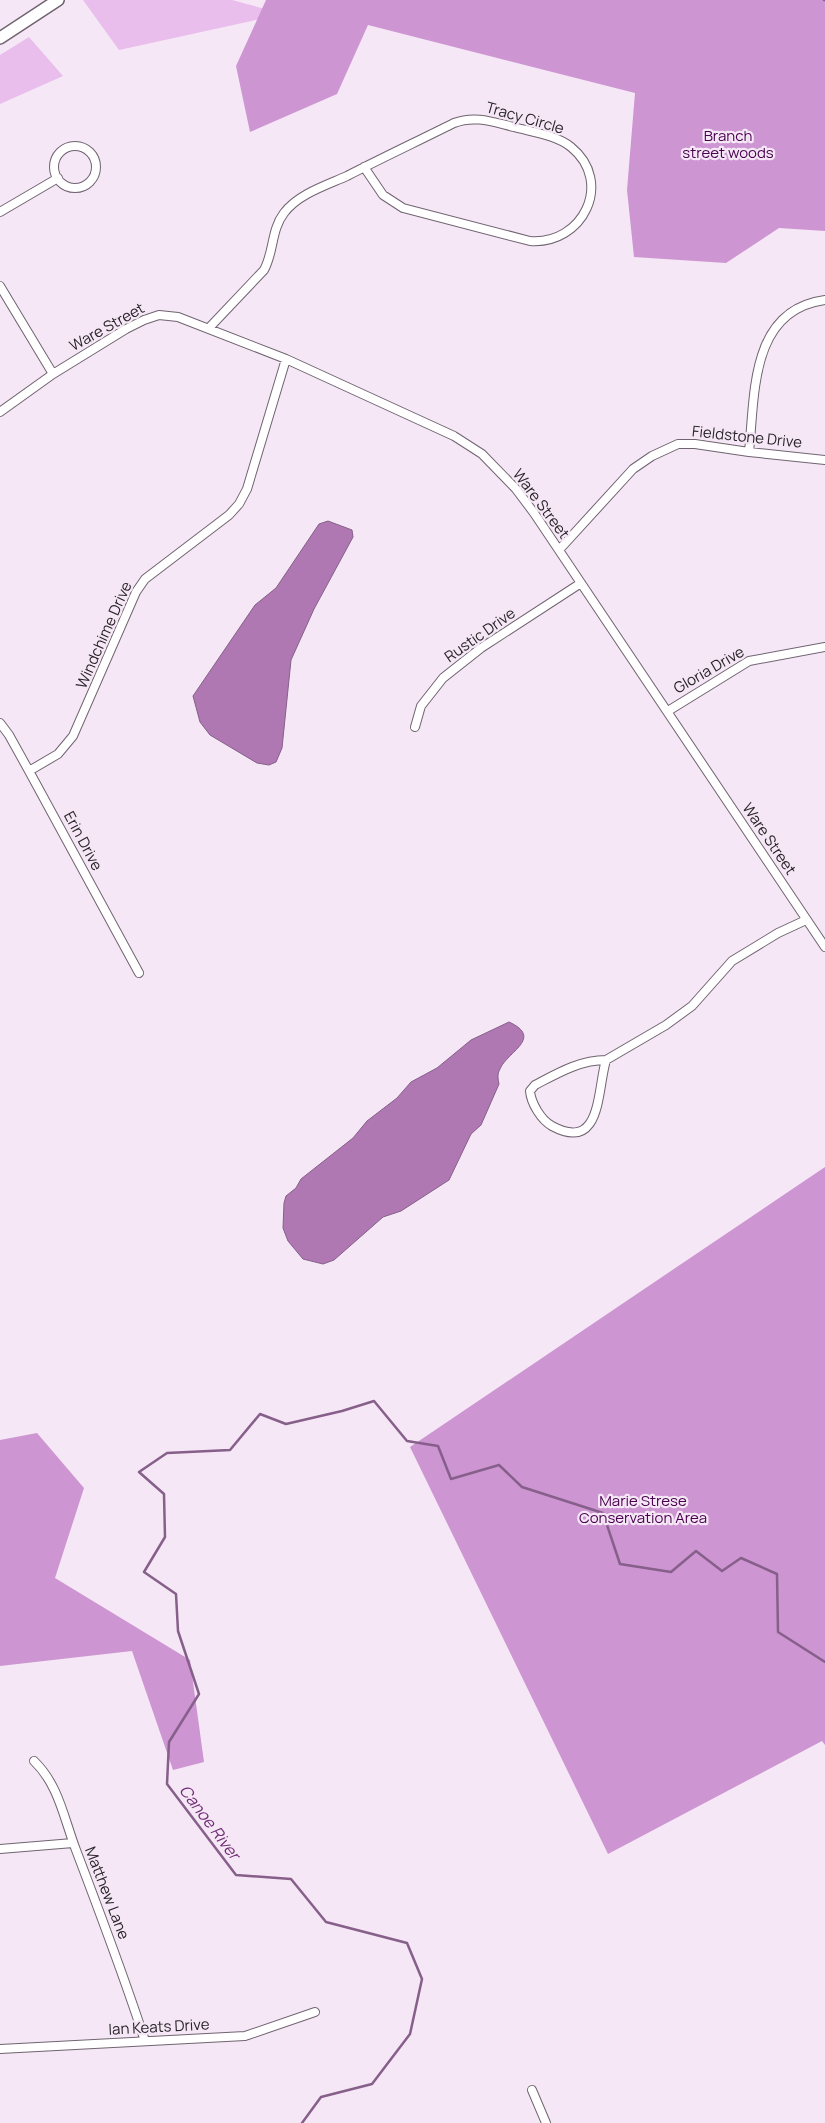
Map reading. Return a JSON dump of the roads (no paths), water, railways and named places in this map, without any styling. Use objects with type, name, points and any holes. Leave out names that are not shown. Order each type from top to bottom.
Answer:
[{"type":"street","points":[[0,38],[58,0]]},
{"type":"street","name":"Tracy Circle","points":[[209,328],[264,270],[269,259],[277,225],[290,206],[304,197],[364,167],[454,123],[476,119],[553,138],[566,144],[577,153],[585,165],[590,178],[591,192],[585,213],[571,230],[552,240],[530,241],[403,208],[392,203],[383,195],[364,167]]},
{"type":"street","points":[[75,146],[82,147],[93,156],[96,168],[91,180],[86,185],[74,188],[67,186],[58,178],[55,164],[62,152],[75,146]]},
{"type":"street","points":[[0,212],[58,178]]},
{"type":"street","points":[[0,286],[53,374]]},
{"type":"street","points":[[749,452],[761,356],[767,339],[779,323],[795,310],[825,300]]},
{"type":"street","name":"Ware Street","points":[[0,412],[53,374],[126,329],[159,315],[178,317],[286,359],[454,436],[482,454],[516,489],[559,550],[825,947]]},
{"type":"street","name":"Windchime Drive","points":[[29,771],[58,754],[73,736],[136,592],[145,579],[229,516],[239,504],[247,489],[286,359]]},
{"type":"street","name":"Fieldstone Drive","points":[[559,550],[585,524],[633,468],[666,448],[678,444],[695,444],[825,460]]},
{"type":"street","name":"Rustic Drive","points":[[415,727],[421,706],[443,678],[482,648],[581,583]]},
{"type":"street","name":"Gloria Drive","points":[[668,710],[748,661],[825,647]]},
{"type":"street","name":"Erin Drive","points":[[0,723],[9,735],[139,973]]},
{"type":"street","points":[[606,1060],[592,1122],[585,1130],[578,1133],[569,1133],[547,1123],[531,1097],[530,1091],[535,1085],[582,1063],[606,1060],[666,1025],[692,1006],[732,961],[778,933],[806,920]]},
{"type":"street","name":"Matthew Lane","points":[[34,1761],[44,1772],[60,1802],[73,1843],[116,1956],[144,2041]]},
{"type":"street","points":[[0,1849],[73,1843]]},
{"type":"street","name":"Ian Keats Drive","points":[[0,2050],[245,2036],[315,2012]]},
{"type":"street","points":[[532,2090],[546,2123]]},
{"type":"waterway","name":"Canoe River","points":[[302,2123],[321,2097],[372,2084],[410,2034],[422,1979],[407,1943],[326,1922],[291,1879],[236,1875],[167,1784],[169,1742],[199,1694],[178,1631],[176,1594],[144,1572],[165,1537],[164,1494],[139,1472],[167,1453],[230,1450],[260,1414],[286,1424],[342,1411],[374,1401],[407,1441],[438,1446],[451,1479],[499,1465],[522,1487],[603,1513],[620,1564],[671,1572],[696,1551],[722,1571],[741,1558],[777,1574],[778,1632],[825,1662]]},
{"type":"park label","name":"Branch street woods","points":[[728,144]]},
{"type":"park label","name":"Marie Strese Conservation Area","points":[[643,1510]]}]
